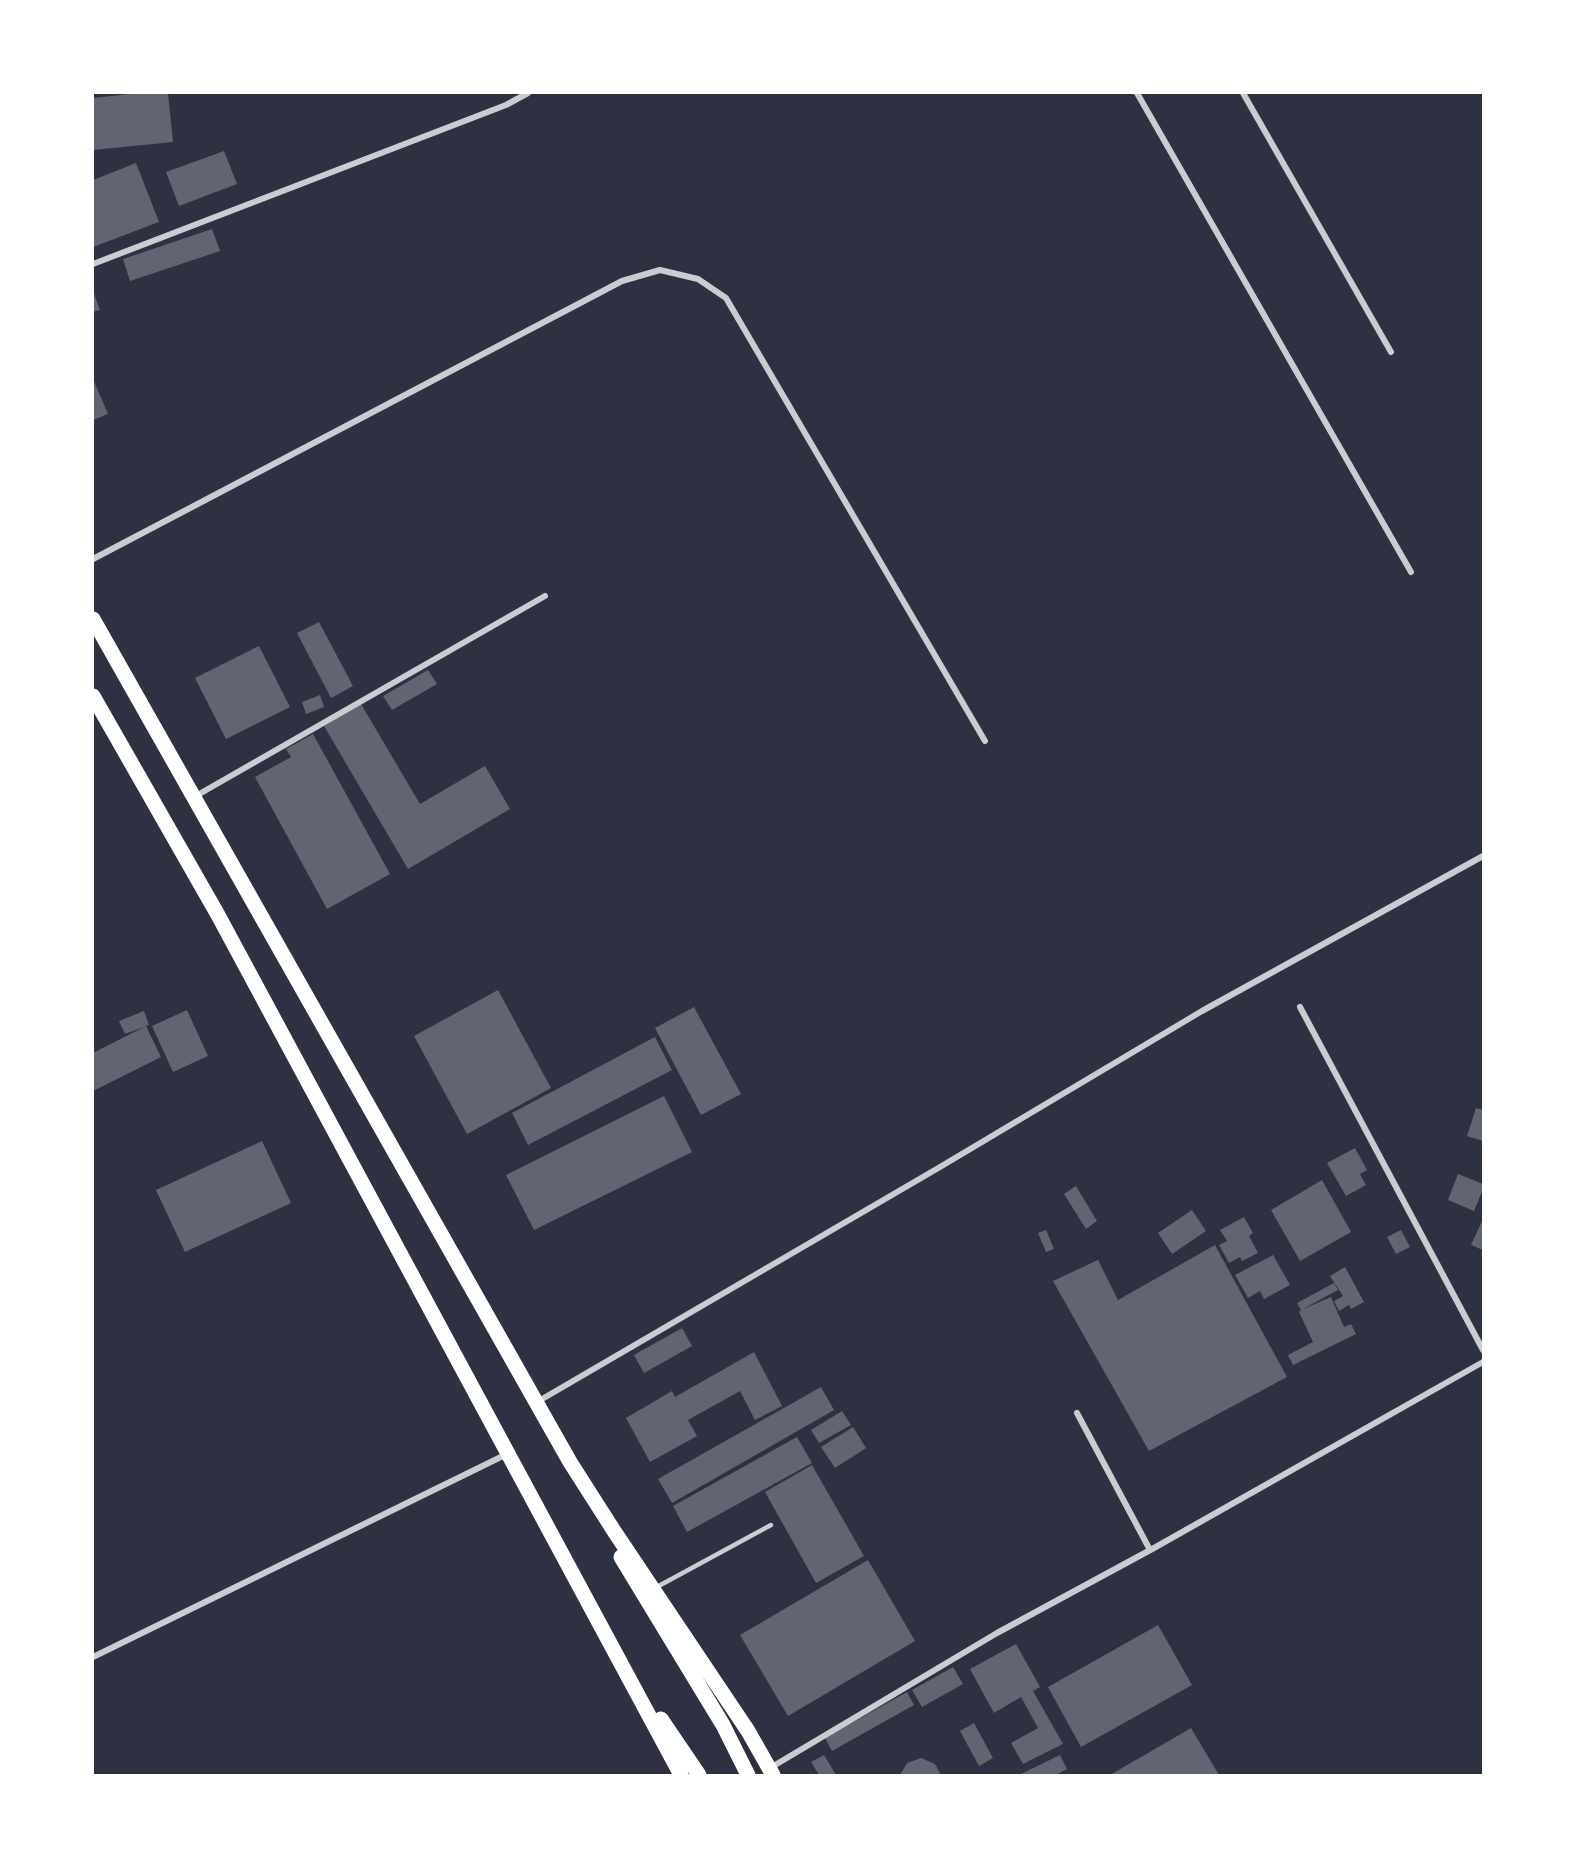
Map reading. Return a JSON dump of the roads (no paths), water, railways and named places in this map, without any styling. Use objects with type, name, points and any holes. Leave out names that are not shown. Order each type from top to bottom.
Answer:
[{"type":"highway","points":[[93,619],[570,1462],[632,1578],[723,1725],[748,1775]]},
{"type":"highway","points":[[93,696],[218,915],[681,1775]]},
{"type":"highway","points":[[570,1462],[748,1731],[771,1772]]},
{"type":"highway","points":[[611,1644],[699,1775]]},
{"type":"street","points":[[93,264],[506,105],[528,93]]},
{"type":"street","points":[[1137,93],[1411,572]]},
{"type":"street","points":[[1243,93],[1391,352]]},
{"type":"street","points":[[93,559],[622,281],[660,270],[698,279],[726,298],[985,741]]},
{"type":"street","points":[[193,797],[545,596]]},
{"type":"street","points":[[536,1402],[1202,1011],[1483,856]]},
{"type":"street","points":[[1300,1008],[1483,1350]]},
{"type":"street","points":[[771,1772],[997,1633],[1150,1550],[1483,1362]]},
{"type":"street","points":[[1077,1413],[1150,1550]]},
{"type":"street","points":[[93,1657],[507,1454]]},
{"type":"lane","points":[[652,1589],[771,1525]]}]
